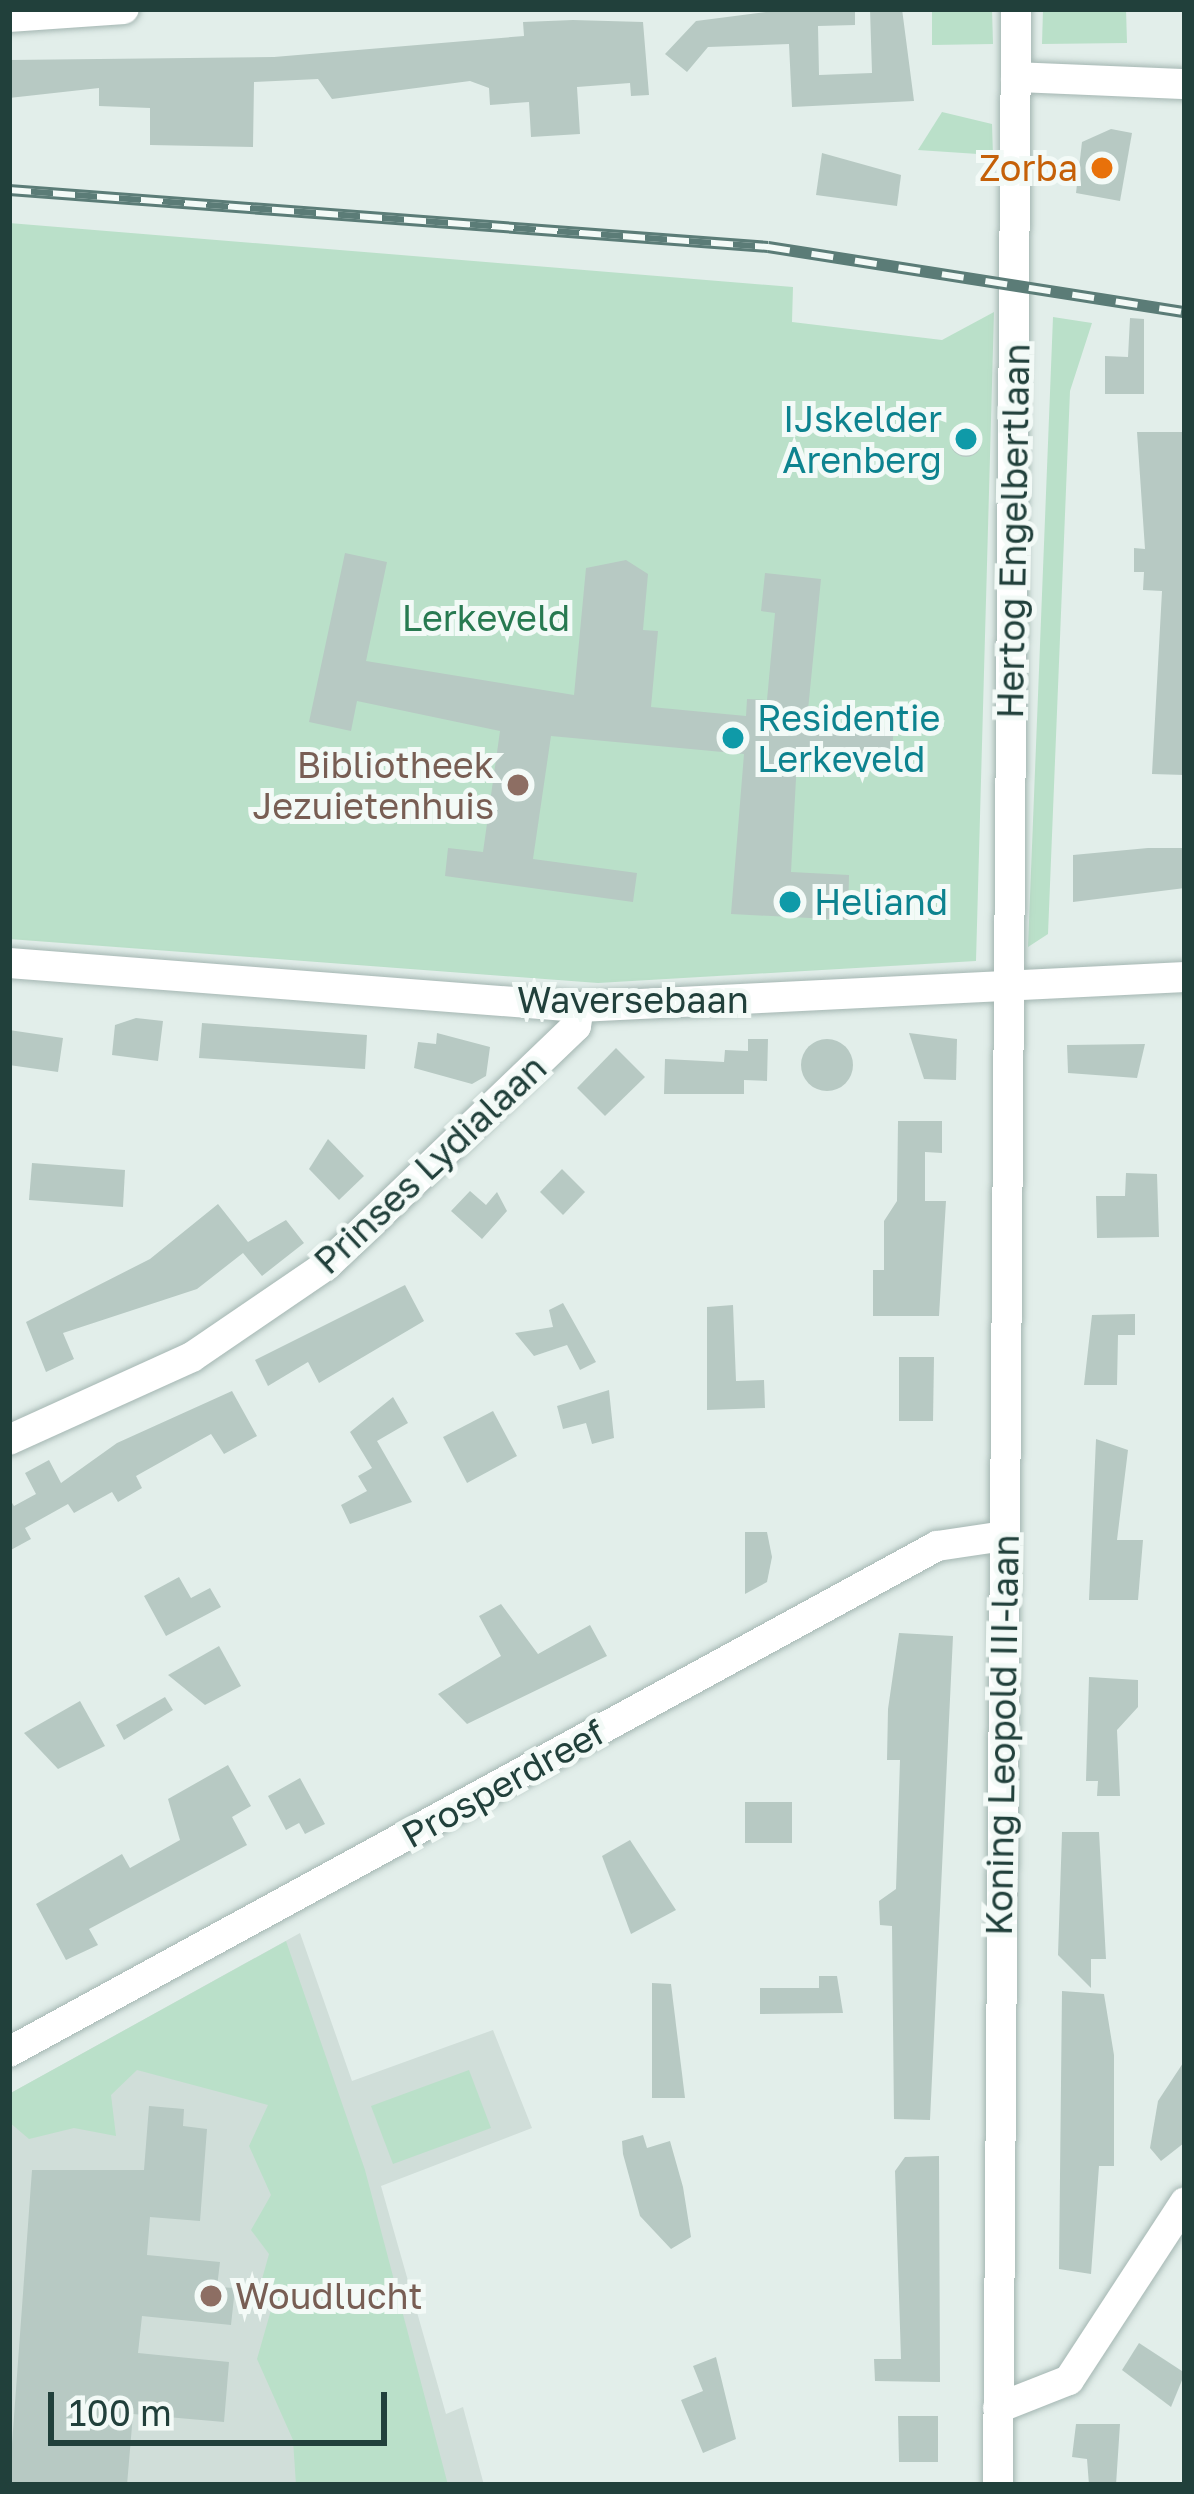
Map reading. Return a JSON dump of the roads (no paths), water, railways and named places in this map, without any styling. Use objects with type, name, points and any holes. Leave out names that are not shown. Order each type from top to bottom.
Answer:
[{"type":"street","points":[[9,17],[124,9]]},
{"type":"street","name":"Hertog Engelbertlaan","points":[[1008,986],[1016,9]]},
{"type":"street","points":[[1016,77],[1185,84]]},
{"type":"street","name":"Waversebaan","points":[[9,963],[579,1007],[1185,977]]},
{"type":"street","name":"Koning Leopold III-laan","points":[[998,2485],[1008,986]]},
{"type":"street","name":"Prinses Lydialaan","points":[[9,1440],[225,1339],[327,1264],[576,1026],[579,1007]]},
{"type":"street","name":"Prosperdreef","points":[[9,2052],[937,1546],[1004,1536]]},
{"type":"street","points":[[998,2408],[1069,2380],[1185,2202]]},
{"type":"railway","points":[[9,190],[768,247],[1185,312]]},
{"type":"place","name":"Zorba","points":[[1102,168]]},
{"type":"place","name":"IJskelder Arenberg","points":[[966,439]]},
{"type":"place","name":"Residentie Lerkeveld","points":[[733,738]]},
{"type":"place","name":"Bibliotheek Jezuietenhuis","points":[[518,785]]},
{"type":"place","name":"Heliand","points":[[790,902]]},
{"type":"place","name":"Woudlucht","points":[[211,2296]]},
{"type":"park label","name":"Lerkeveld","points":[[486,618]]}]
